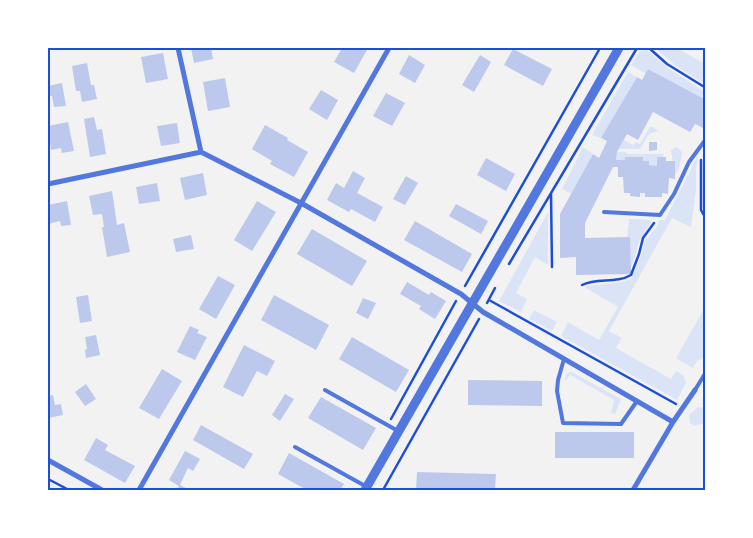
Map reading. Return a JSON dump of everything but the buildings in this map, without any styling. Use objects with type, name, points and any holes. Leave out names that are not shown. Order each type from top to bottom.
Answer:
[{"type":"street","points":[[178,48],[201,152]]},
{"type":"street","points":[[139,490],[388,48]]},
{"type":"street","points":[[366,489],[618,48]]},
{"type":"street","points":[[48,184],[201,152],[301,203],[461,294],[483,312],[673,422]]},
{"type":"street","points":[[633,490],[673,422],[695,390]]},
{"type":"street","points":[[48,460],[102,490]]},
{"type":"lane","points":[[604,212],[660,215],[674,194],[688,162],[704,140]]},
{"type":"lane","points":[[564,359],[557,391],[563,423],[621,424],[637,401]]},
{"type":"lane","points":[[695,390],[705,372]]},
{"type":"lane","points":[[325,390],[398,431]]},
{"type":"lane","points":[[295,447],[366,489]]},
{"type":"path","points":[[388,425],[600,48]]},
{"type":"path","points":[[508,266],[637,48]]},
{"type":"path","points":[[649,48],[667,64],[706,88]]},
{"type":"path","points":[[704,140],[701,169],[701,210],[706,219]]},
{"type":"path","points":[[701,169],[706,166]]},
{"type":"path","points":[[552,193],[552,267]]},
{"type":"path","points":[[582,285],[588,282],[619,280],[631,276],[643,238],[660,215]]},
{"type":"path","points":[[383,490],[498,283]]},
{"type":"path","points":[[489,300],[683,408]]},
{"type":"path","points":[[48,479],[69,490]]},
{"type":"shaded area","points":[[655,48],[677,48],[705,64],[705,84],[676,66]]},
{"type":"shaded area","points":[[647,50],[668,68],[705,92],[705,100],[648,69],[646,74],[631,65],[640,51]]},
{"type":"shaded area","points":[[628,72],[637,77],[601,138],[592,135]]},
{"type":"shaded area","points":[[650,126],[659,131],[649,134],[640,149],[619,149],[624,140],[633,145],[636,142],[640,144]]},
{"type":"shaded area","points":[[583,147],[593,154],[571,194],[562,189]]},
{"type":"shaded area","points":[[677,147],[682,152],[680,165],[675,176],[671,150]]},
{"type":"shaded area","points":[[617,152],[626,152],[627,154],[664,154],[663,157],[657,157],[657,166],[649,165],[649,161],[643,161],[643,157],[626,157],[625,160],[616,160]]},
{"type":"shaded area","points":[[698,155],[691,227],[672,218],[609,331],[622,338],[616,348],[671,379],[676,371],[683,375],[686,383],[677,400],[561,336],[568,322],[599,340],[618,307],[586,288],[587,286],[622,282],[631,279],[645,241],[658,225],[659,220],[665,220]]},
{"type":"shaded area","points":[[548,212],[548,265],[535,257],[516,293],[527,299],[521,312],[499,301]]},
{"type":"shaded area","points":[[629,219],[651,220],[639,242],[630,269],[630,238],[627,237]]},
{"type":"shaded area","points":[[705,307],[705,357],[697,361],[693,368],[676,358]]},
{"type":"shaded area","points":[[534,310],[557,322],[552,331],[529,319]]},
{"type":"shaded area","points":[[572,372],[621,399],[615,414],[611,413],[614,400],[570,375],[566,380],[564,379],[567,373]]},
{"type":"shaded area","points":[[698,407],[705,409],[705,423],[694,426],[690,423],[689,415]]}]
